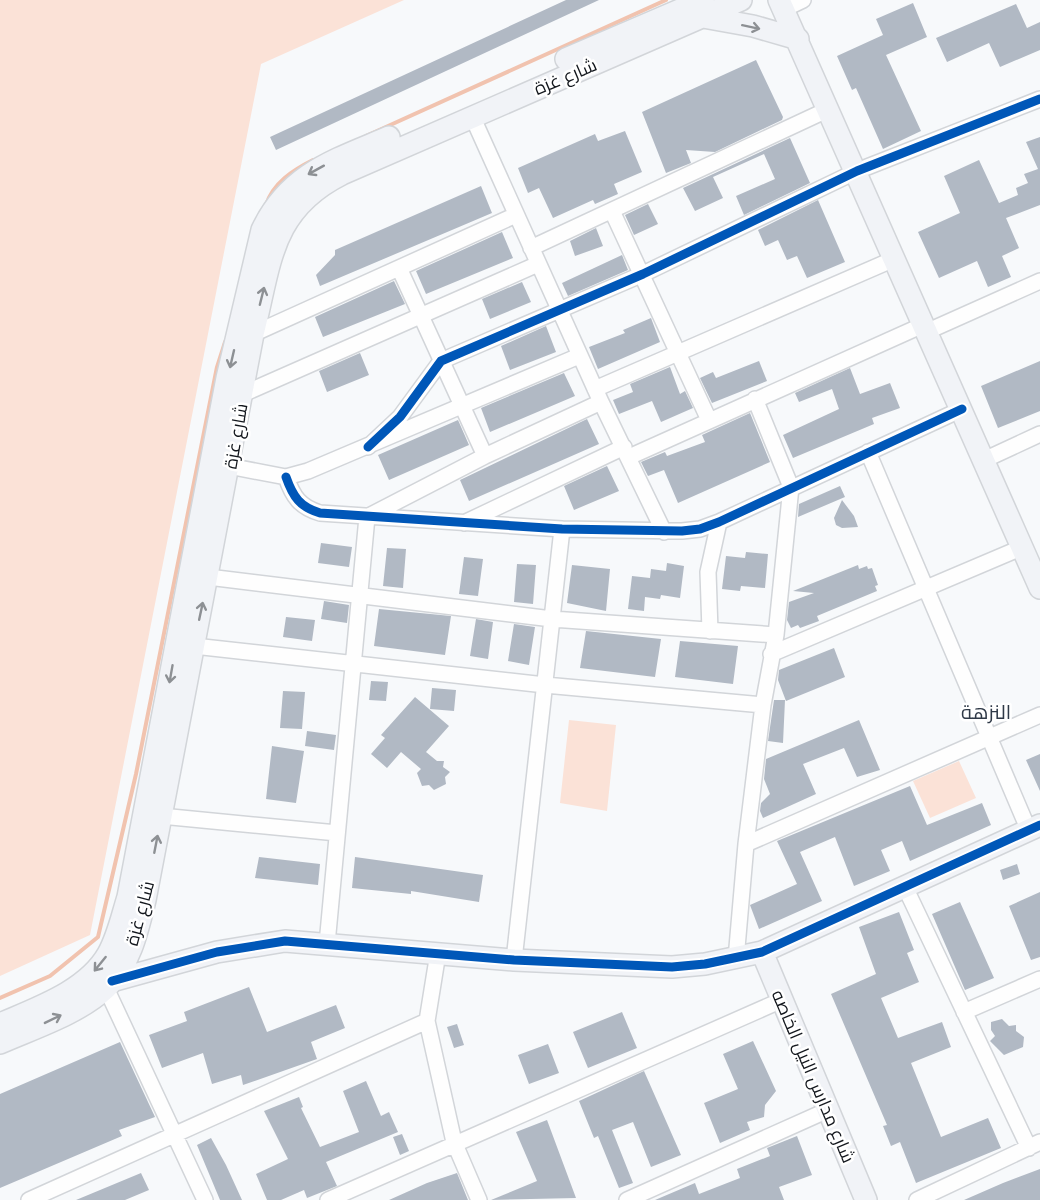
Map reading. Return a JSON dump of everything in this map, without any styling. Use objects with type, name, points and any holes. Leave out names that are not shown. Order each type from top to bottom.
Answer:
[{"type":"main road","points":[[701,5],[741,0]]},
{"type":"main road","points":[[781,4],[1040,588]]},
{"type":"main road","points":[[701,5],[753,26],[798,39]]},
{"type":"main road","name":"شارع غزة","points":[[0,1024],[75,987],[94,972],[115,940],[128,897],[221,464],[243,394],[253,334],[281,230],[291,213],[335,177],[472,116],[701,5]]},
{"type":"main road","name":"شارع غزة","points":[[0,1043],[67,1012],[109,984],[132,948],[139,924],[208,577],[221,464],[227,378],[258,241],[272,208],[297,181],[336,160],[701,5]]},
{"type":"main road","points":[[109,984],[253,945],[285,942],[514,960],[672,967],[736,959],[762,952],[1034,828]]},
{"type":"main road","name":"شارع مدارس النيل الخاصه","points":[[762,952],[866,1200]]},
{"type":"street","points":[[781,4],[803,0]]},
{"type":"street","points":[[368,447],[400,417],[441,361],[643,274],[857,171],[1040,99]]},
{"type":"street","points":[[531,248],[829,109]]},
{"type":"street","points":[[472,116],[579,356],[664,532]]},
{"type":"street","points":[[612,211],[709,420]]},
{"type":"street","points":[[253,334],[400,270],[516,215]]},
{"type":"street","points":[[367,517],[679,352],[894,259]]},
{"type":"street","points":[[243,394],[538,264]]},
{"type":"street","points":[[400,270],[485,456]]},
{"type":"street","points":[[462,524],[626,452],[709,420],[1040,281]]},
{"type":"street","points":[[221,464],[286,477],[368,447],[579,356]]},
{"type":"street","points":[[736,959],[746,844],[763,705],[776,636],[791,487],[755,399]]},
{"type":"street","points":[[286,477],[291,493],[303,508],[320,513],[562,529],[664,532],[700,529],[962,408]]},
{"type":"street","points":[[984,460],[1040,434]]},
{"type":"street","points":[[868,452],[991,737],[1034,828]]},
{"type":"street","points":[[327,944],[367,517]]},
{"type":"street","points":[[710,631],[708,572],[719,522]]},
{"type":"street","points":[[514,960],[562,529]]},
{"type":"street","points":[[771,654],[1023,548]]},
{"type":"street","points":[[208,577],[552,619],[776,636]]},
{"type":"street","points":[[194,646],[545,685],[763,705]]},
{"type":"street","points":[[746,844],[1040,715]]},
{"type":"street","points":[[161,816],[337,832]]},
{"type":"street","points":[[905,887],[964,1012],[1034,1145],[917,1200]]},
{"type":"street","points":[[438,953],[427,1021],[454,1143],[479,1200]]},
{"type":"street","points":[[964,1012],[1040,979]]},
{"type":"street","points":[[109,984],[205,1200]]},
{"type":"street","points":[[328,1200],[782,1000]]},
{"type":"street","points":[[29,1200],[427,1021]]},
{"type":"street","points":[[627,1200],[828,1110]]},
{"type":"shaded area","points":[[0,0],[404,0],[261,64],[90,935],[0,976]]},
{"type":"shaded area","points":[[569,720],[616,725],[607,811],[560,803]]},
{"type":"shaded area","points":[[959,761],[976,798],[930,818],[913,781]]},
{"type":"building","points":[[566,0],[599,0],[276,150],[270,137]]},
{"type":"building","points":[[913,3],[927,37],[886,55],[921,131],[883,149],[856,88],[852,90],[837,56],[883,35],[876,19]]},
{"type":"building","points":[[1016,4],[1027,28],[1040,22],[1040,50],[1000,67],[989,43],[947,62],[936,38]]},
{"type":"building","points":[[756,60],[783,117],[782,120],[715,152],[686,150],[691,163],[666,173],[642,112]]},
{"type":"building","points":[[625,131],[642,172],[614,184],[618,194],[595,204],[593,200],[553,218],[539,188],[528,193],[518,168],[595,134],[598,141]]},
{"type":"building","points":[[1040,137],[1040,205],[1006,218],[1019,248],[1002,256],[1011,277],[988,287],[977,261],[939,278],[918,232],[960,213],[944,176],[979,160],[999,203],[1018,195],[1016,188],[1028,183],[1024,174],[1038,169],[1026,142]]},
{"type":"building","points":[[790,138],[810,183],[744,215],[736,196],[775,179],[764,154],[713,177],[723,198],[695,211],[683,188]]},
{"type":"building","points":[[481,186],[492,213],[320,286],[316,275],[335,255],[335,250]]},
{"type":"building","points":[[818,200],[845,262],[807,278],[797,256],[787,260],[778,240],[765,246],[758,230]]},
{"type":"building","points":[[648,204],[658,224],[634,235],[625,215]]},
{"type":"building","points":[[596,228],[603,246],[575,256],[570,241]]},
{"type":"building","points":[[502,232],[513,258],[426,294],[416,271]]},
{"type":"building","points":[[622,255],[628,270],[568,296],[562,283]]},
{"type":"building","points":[[394,281],[405,304],[323,337],[315,317]]},
{"type":"building","points":[[522,282],[531,302],[490,319],[482,299]]},
{"type":"building","points":[[651,318],[660,342],[598,369],[589,347],[625,333],[623,330]]},
{"type":"building","points":[[546,326],[556,352],[510,370],[501,346]]},
{"type":"building","points":[[360,353],[369,375],[327,392],[319,371]]},
{"type":"building","points":[[759,361],[767,381],[712,403],[700,378],[713,372],[716,378]]},
{"type":"building","points":[[1040,361],[1040,411],[998,428],[981,386]]},
{"type":"building","points":[[670,367],[680,394],[685,391],[693,408],[661,422],[652,401],[619,414],[613,400],[633,392],[630,384]]},
{"type":"building","points":[[850,368],[860,394],[890,383],[900,408],[872,418],[874,424],[793,458],[783,435],[839,409],[832,389],[799,402],[795,393]]},
{"type":"building","points":[[564,373],[575,396],[490,432],[481,408]]},
{"type":"building","points":[[750,413],[770,462],[678,503],[664,470],[648,476],[641,462],[665,452],[667,456],[705,442],[702,435]]},
{"type":"building","points":[[587,419],[599,444],[469,501],[460,480]]},
{"type":"building","points":[[458,420],[469,445],[389,480],[378,455]]},
{"type":"building","points":[[607,466],[619,491],[574,510],[564,486]]},
{"type":"building","points":[[840,486],[845,497],[798,517],[799,504]]},
{"type":"building","points":[[842,500],[854,516],[858,527],[842,528],[836,525],[834,518]]},
{"type":"building","points":[[321,543],[352,547],[349,567],[318,563]]},
{"type":"building","points":[[387,548],[406,549],[403,588],[383,586]]},
{"type":"building","points":[[746,552],[768,554],[765,588],[741,586],[740,591],[722,589],[726,556],[745,558]]},
{"type":"building","points":[[464,557],[483,559],[478,596],[459,594]]},
{"type":"building","points":[[667,563],[684,566],[680,598],[661,595],[660,599],[645,597],[644,611],[628,609],[632,576],[650,578],[651,569],[666,571]]},
{"type":"building","points":[[517,564],[536,565],[533,604],[514,602]]},
{"type":"building","points":[[572,565],[610,569],[606,611],[567,603]]},
{"type":"building","points":[[858,565],[859,569],[867,566],[868,569],[872,568],[878,585],[875,586],[877,591],[817,616],[819,621],[800,628],[798,625],[791,628],[787,620],[789,602],[814,593],[793,591]]},
{"type":"building","points":[[324,601],[349,605],[347,623],[321,619]]},
{"type":"building","points":[[379,609],[451,616],[445,655],[374,646]]},
{"type":"building","points":[[286,617],[315,620],[312,641],[283,637]]},
{"type":"building","points":[[476,619],[493,622],[488,659],[470,656]]},
{"type":"building","points":[[514,624],[535,627],[529,665],[508,661]]},
{"type":"building","points":[[586,631],[661,639],[655,677],[580,668]]},
{"type":"building","points":[[680,641],[738,646],[733,684],[675,677]]},
{"type":"building","points":[[834,648],[845,677],[786,701],[778,680],[779,670]]},
{"type":"building","points":[[371,681],[388,682],[386,701],[369,700]]},
{"type":"building","points":[[432,688],[456,690],[454,711],[430,709]]},
{"type":"building","points":[[283,691],[305,692],[302,729],[280,728]]},
{"type":"building","points":[[415,697],[449,726],[426,752],[437,761],[444,761],[443,767],[450,772],[445,777],[446,784],[434,790],[429,785],[422,786],[417,773],[421,769],[401,752],[387,768],[371,754],[385,738],[381,735]]},
{"type":"building","points":[[774,700],[785,700],[783,743],[768,741]]},
{"type":"building","points":[[859,720],[880,770],[857,777],[844,748],[803,764],[816,794],[763,818],[760,811],[761,803],[770,794],[764,779],[766,759]]},
{"type":"building","points":[[307,731],[336,735],[334,750],[305,746]]},
{"type":"building","points":[[272,746],[304,751],[296,803],[266,799]]},
{"type":"building","points":[[1040,754],[1040,791],[1026,760]]},
{"type":"building","points":[[910,786],[927,825],[982,803],[991,825],[910,861],[902,841],[881,850],[890,871],[854,886],[835,837],[800,852],[822,901],[759,929],[750,905],[797,884],[777,841]]},
{"type":"building","points":[[259,857],[320,864],[318,885],[255,878]]},
{"type":"building","points":[[355,857],[483,875],[479,902],[411,891],[411,894],[352,888]]},
{"type":"building","points":[[1017,864],[1020,874],[1003,880],[1000,870]]},
{"type":"building","points":[[1040,892],[1040,957],[1031,960],[1009,906]]},
{"type":"building","points":[[960,902],[994,978],[965,990],[932,914]]},
{"type":"building","points":[[899,912],[914,950],[907,953],[919,982],[881,998],[898,1038],[942,1022],[951,1047],[911,1063],[941,1137],[988,1118],[1001,1148],[916,1183],[900,1142],[891,1146],[883,1126],[887,1125],[831,994],[876,974],[859,927]]},
{"type":"building","points":[[249,987],[267,1032],[336,1005],[345,1028],[311,1042],[317,1059],[243,1085],[241,1075],[212,1084],[203,1053],[162,1068],[149,1035],[187,1021],[184,1012]]},
{"type":"building","points":[[622,1012],[637,1048],[588,1068],[573,1032]]},
{"type":"building","points":[[1002,1019],[1009,1026],[1016,1025],[1016,1031],[1024,1037],[1023,1047],[1004,1055],[990,1041],[995,1036],[991,1030],[991,1022]]},
{"type":"building","points":[[457,1024],[464,1045],[454,1048],[447,1027]]},
{"type":"building","points":[[753,1041],[776,1091],[765,1105],[764,1117],[747,1122],[750,1130],[720,1143],[704,1103],[738,1089],[723,1054]]},
{"type":"building","points":[[120,1042],[155,1117],[119,1130],[122,1136],[0,1188],[0,1094]]},
{"type":"building","points":[[548,1044],[559,1073],[529,1084],[518,1055]]},
{"type":"building","points":[[644,1071],[681,1155],[651,1167],[633,1122],[612,1130],[633,1183],[619,1188],[598,1136],[594,1138],[579,1101]]},
{"type":"building","points":[[366,1081],[381,1116],[389,1112],[398,1132],[326,1162],[337,1186],[307,1198],[304,1190],[281,1200],[267,1200],[256,1174],[288,1159],[264,1111],[299,1097],[303,1107],[301,1108],[320,1147],[359,1132],[343,1091]]},
{"type":"building","points":[[547,1120],[576,1198],[491,1200],[537,1181],[516,1132]]},
{"type":"building","points":[[402,1134],[409,1151],[400,1155],[393,1137]]},
{"type":"building","points":[[797,1136],[812,1175],[779,1187],[784,1200],[655,1200],[695,1183],[699,1194],[740,1178],[737,1169],[770,1156],[767,1148]]},
{"type":"building","points":[[211,1138],[242,1200],[220,1200],[197,1145]]},
{"type":"building","points":[[1040,1169],[1040,1200],[964,1200],[1003,1183]]},
{"type":"building","points":[[141,1173],[149,1190],[125,1200],[76,1200]]},
{"type":"building","points":[[457,1173],[468,1200],[389,1200],[427,1183]]},
{"type":"waterway","points":[[366,136],[666,0]]},
{"type":"waterway","points":[[266,205],[273,190],[285,178],[313,160]]},
{"type":"waterway","points":[[0,998],[50,976],[98,937],[136,774],[217,367],[225,342]]},
{"type":"cycle path","points":[[368,447],[400,417],[441,361],[643,274],[857,171],[1040,99]]},
{"type":"cycle path","points":[[286,477],[298,500],[307,508],[320,513],[562,529],[682,531],[700,529],[719,522],[962,409]]},
{"type":"cycle path","points":[[112,981],[217,952],[285,941],[514,960],[672,967],[705,964],[762,952],[1040,825]]},
{"type":"district","name":"النزهة","points":[[986,711]]}]
